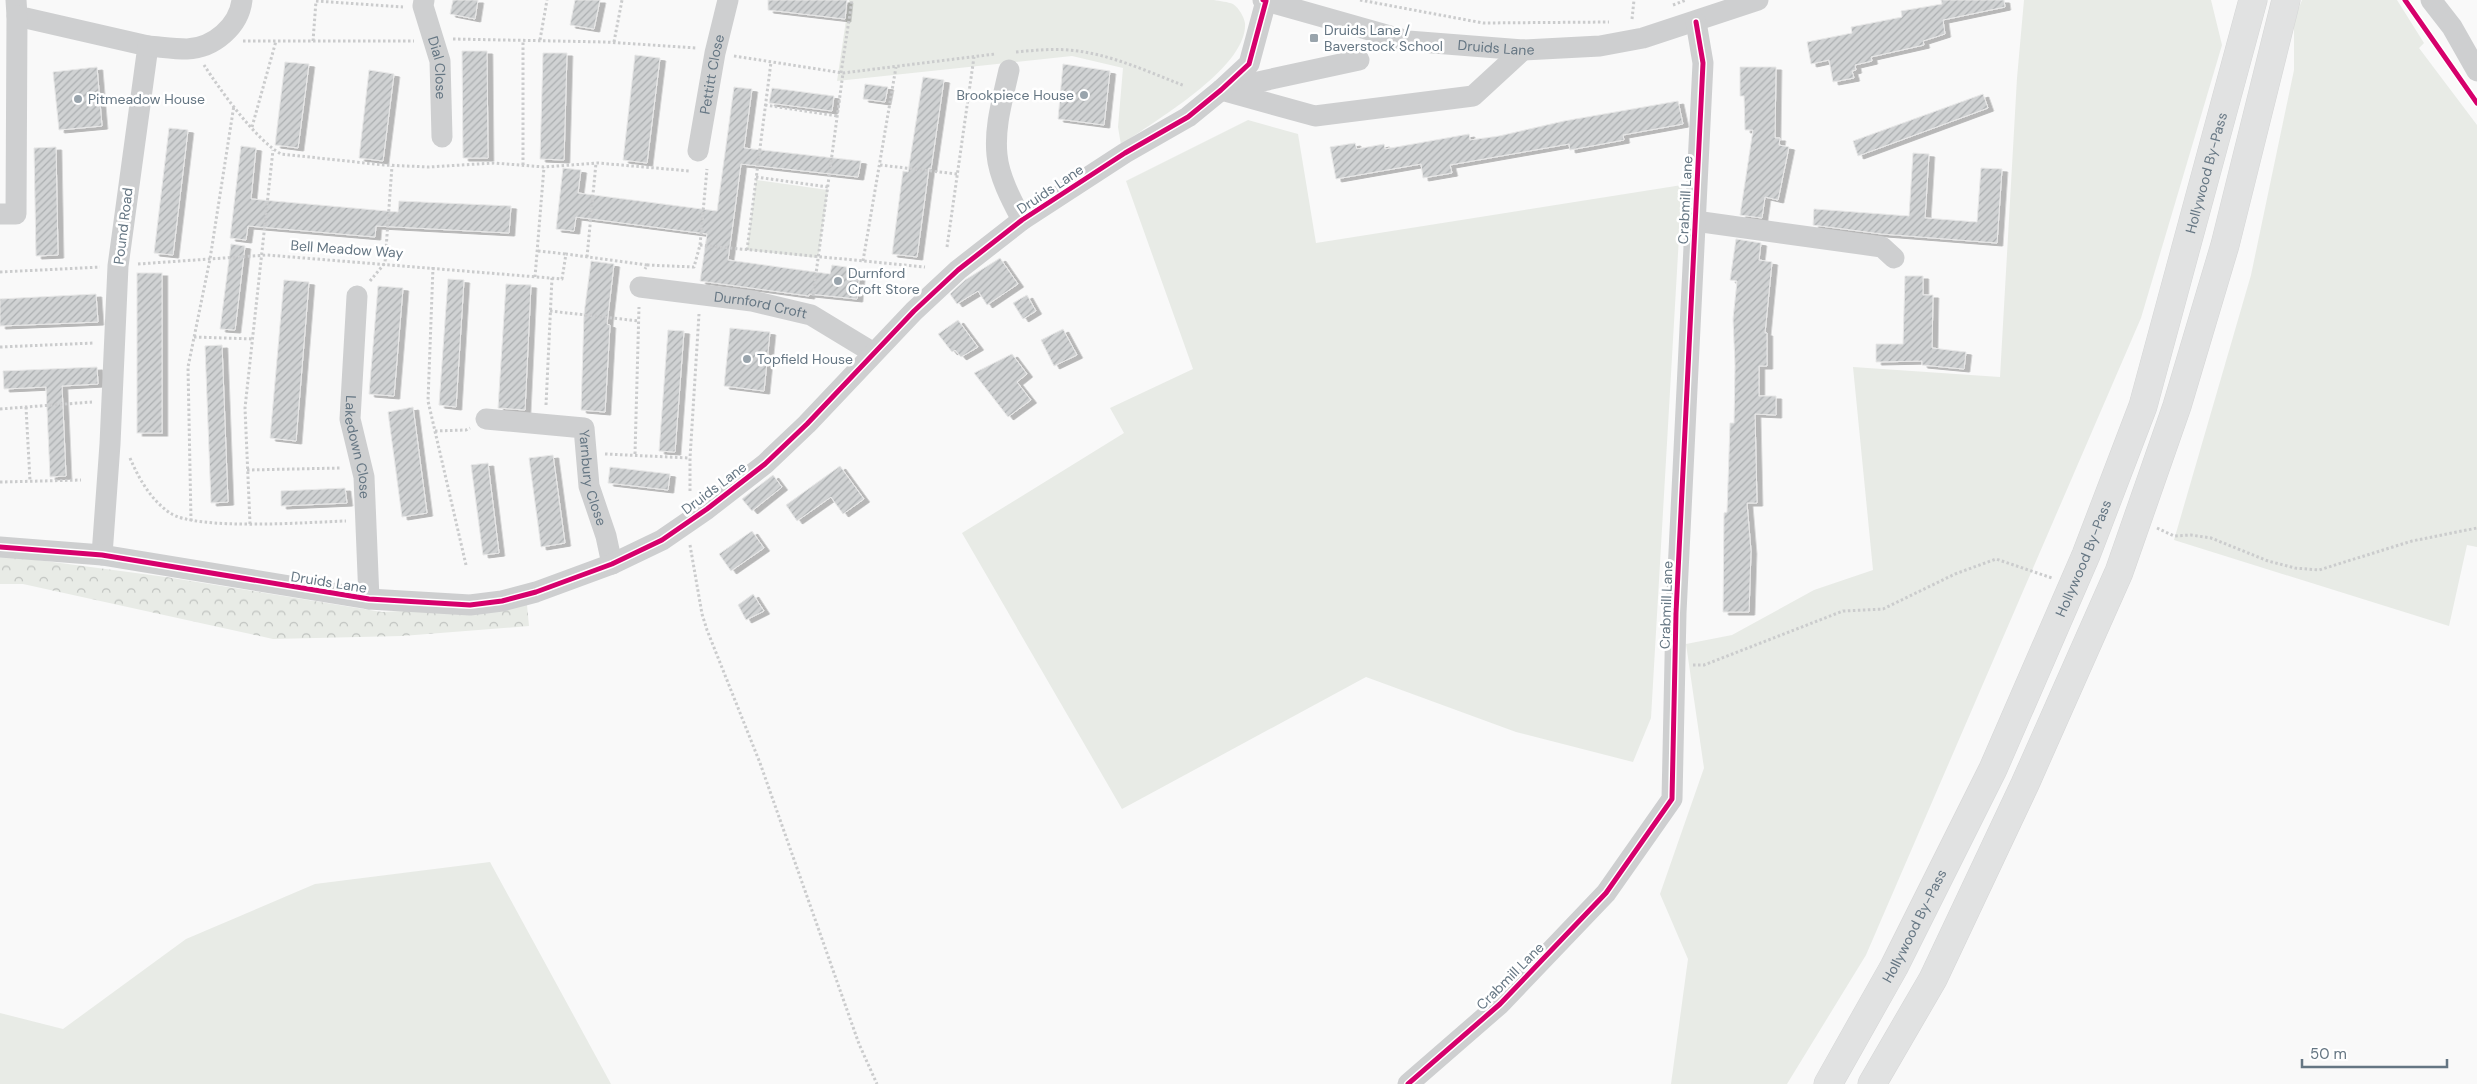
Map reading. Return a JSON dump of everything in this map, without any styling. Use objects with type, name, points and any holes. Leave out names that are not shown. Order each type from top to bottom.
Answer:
[{"type":"highway","name":"Hollywood By-Pass","points":[[1828,1084],[1894,966],[1993,769],[2086,554],[2143,406],[2253,0]]},
{"type":"highway","points":[[1872,1084],[1933,979],[2025,784],[2119,572],[2177,406],[2225,245],[2286,0]]},
{"type":"street","points":[[0,214],[16,214],[8,107],[16,8],[148,46],[187,49],[206,44],[226,34],[233,24],[242,0]]},
{"type":"street","name":"Pettitt Close","points":[[698,151],[715,53],[728,0]]},
{"type":"street","name":"Druids Lane","points":[[0,547],[102,555],[369,599],[470,605],[502,601],[536,592],[612,564],[662,540],[765,464],[807,424],[872,352],[958,270],[1022,220],[1125,153],[1188,116],[1221,90],[1249,64],[1264,0],[1408,41],[1523,50],[1600,46],[1643,38],[1758,0]]},
{"type":"street","points":[[2431,0],[2452,27],[2477,71]]},
{"type":"street","name":"Dial Close","points":[[424,3],[440,61],[442,137]]},
{"type":"street","name":"Crabmill Lane","points":[[1408,1084],[1500,1004],[1606,893],[1672,799],[1675,664],[1702,63],[1696,22]]},
{"type":"street","points":[[2452,27],[2477,38]]},
{"type":"street","name":"Pound Road","points":[[102,555],[118,266],[148,46]]},
{"type":"street","points":[[1221,90],[1316,116],[1472,96],[1523,50]]},
{"type":"street","points":[[1008,58],[999,114],[997,156],[1010,198],[1022,220]]},
{"type":"street","points":[[1221,90],[1359,60]]},
{"type":"street","points":[[1695,221],[1882,247],[1894,258]]},
{"type":"street","name":"Durnford Croft","points":[[640,286],[752,301],[811,315],[872,352]]},
{"type":"street","name":"Lakedown Close","points":[[357,296],[350,419],[362,467],[369,599]]},
{"type":"street","name":"Yarnbury Close","points":[[486,419],[584,428],[590,486],[606,536],[612,564]]},
{"type":"path","points":[[313,41],[316,0],[414,8],[424,3]]},
{"type":"path","points":[[540,40],[547,0]]},
{"type":"path","points":[[614,42],[622,0]]},
{"type":"path","points":[[811,315],[852,0]]},
{"type":"path","points":[[1360,0],[1483,23],[1610,22]]},
{"type":"path","points":[[1632,19],[1634,0]]},
{"type":"path","points":[[1668,6],[1686,0]]},
{"type":"path","points":[[1626,21],[1641,16]]},
{"type":"path","points":[[217,38],[230,41],[540,40],[614,42],[685,46],[715,53],[842,73],[974,57],[1008,58],[1052,50],[1079,51],[1104,56],[1185,86]]},
{"type":"path","points":[[524,40],[524,165]]},
{"type":"path","points":[[252,128],[276,41]]},
{"type":"path","points":[[946,247],[974,57]]},
{"type":"path","points":[[747,250],[771,62]]},
{"type":"path","points":[[863,261],[896,67]]},
{"type":"path","points":[[192,521],[188,367],[210,259],[234,104]]},
{"type":"path","points":[[765,105],[838,116]]},
{"type":"path","points":[[250,524],[246,408],[273,150]]},
{"type":"path","points":[[538,251],[647,265],[694,268],[700,245],[708,172],[698,151]]},
{"type":"path","points":[[587,257],[596,164]]},
{"type":"path","points":[[880,165],[957,174]]},
{"type":"path","points":[[357,296],[385,263],[392,166]]},
{"type":"path","points":[[535,277],[544,167]]},
{"type":"path","points":[[756,177],[828,187]]},
{"type":"path","points":[[700,245],[925,267]]},
{"type":"path","points":[[545,424],[552,278],[562,279],[566,254]]},
{"type":"path","points":[[635,454],[640,286],[647,265]]},
{"type":"path","points":[[433,267],[428,401],[466,566]]},
{"type":"path","points":[[690,490],[690,458],[700,294]]},
{"type":"path","points":[[550,311],[639,321]]},
{"type":"path","points":[[194,336],[253,339]]},
{"type":"path","points":[[0,347],[113,342]]},
{"type":"path","points":[[0,409],[111,400]]},
{"type":"path","points":[[26,407],[30,481]]},
{"type":"path","points":[[435,431],[466,430],[486,419]]},
{"type":"path","points":[[587,454],[635,454],[690,458]]},
{"type":"path","points":[[130,456],[148,493],[171,513],[192,521],[250,524],[366,521]]},
{"type":"path","points":[[247,470],[362,467]]},
{"type":"path","points":[[0,482],[80,480]]},
{"type":"path","points":[[2137,518],[2174,536],[2191,535],[2211,538],[2268,560],[2295,568],[2319,570],[2412,541],[2477,528]]},
{"type":"path","points":[[687,523],[702,614],[707,630],[760,763],[859,1044],[877,1084]]},
{"type":"path","points":[[1675,664],[1704,665],[1843,611],[1883,609],[1955,574],[1996,559],[2056,580]]},
{"type":"green space","points":[[849,0],[1214,0],[1233,4],[1241,13],[1245,23],[1242,40],[1232,58],[1216,75],[1176,108],[1121,145],[1118,127],[1123,68],[1072,56],[837,81]]},
{"type":"green space","points":[[2024,0],[2211,0],[2222,45],[2141,318],[1866,955],[1787,1084],[1671,1084],[1688,959],[1660,894],[1704,768],[1686,644],[1732,635],[1814,590],[1873,570],[1853,367],[2000,377],[2017,78]]},
{"type":"green space","points":[[2302,0],[2397,0],[2424,43],[2419,48],[2477,125],[2477,547],[2467,545],[2449,626],[2174,540],[2251,275],[2294,70],[2294,20]]},
{"type":"green space","points":[[1248,120],[1298,134],[1316,243],[1682,185],[1651,718],[1633,762],[1516,732],[1366,677],[1122,809],[962,533],[1124,433],[1110,408],[1193,369],[1126,181]]},
{"type":"green space","points":[[756,180],[828,190],[818,258],[747,250]]},
{"type":"green space","points":[[0,555],[166,577],[382,612],[527,605],[529,626],[402,636],[273,639],[23,584],[0,584]]},
{"type":"green space","points":[[490,862],[611,1084],[0,1084],[0,1013],[63,1029],[186,939],[315,884]]},
{"type":"building","points":[[453,0],[478,0],[475,19],[450,14]]},
{"type":"building","points":[[575,0],[600,0],[594,29],[570,25]]},
{"type":"building","points":[[768,0],[847,0],[845,19],[768,10]]},
{"type":"building","points":[[1941,0],[2004,0],[2005,7],[1943,20],[1945,34],[1923,41],[1924,45],[1871,57],[1872,61],[1855,65],[1856,70],[1852,71],[1854,78],[1833,82],[1829,60],[1811,64],[1807,42],[1852,33],[1851,27],[1902,17],[1901,11],[1942,4]]},
{"type":"building","points":[[462,51],[487,51],[488,158],[463,158]]},
{"type":"building","points":[[543,53],[567,53],[564,160],[540,159]]},
{"type":"building","points":[[635,55],[660,58],[647,163],[623,160]]},
{"type":"building","points":[[285,62],[309,64],[298,148],[275,145]]},
{"type":"building","name":"Brookpiece House","points":[[1063,64],[1110,71],[1104,125],[1058,119]]},
{"type":"building","name":"Pitmeadow House","points":[[97,67],[102,126],[59,130],[53,72]]},
{"type":"building","points":[[1740,67],[1776,67],[1775,138],[1780,138],[1779,145],[1789,147],[1778,200],[1765,197],[1762,218],[1740,215],[1753,130],[1745,130],[1744,96],[1740,96]]},
{"type":"building","points":[[369,70],[394,74],[383,161],[359,158]]},
{"type":"building","points":[[923,77],[944,80],[931,169],[929,168],[917,257],[892,254],[903,171],[908,172]]},
{"type":"building","points":[[865,84],[888,87],[885,102],[863,99]]},
{"type":"building","points":[[734,87],[752,89],[744,148],[861,161],[858,177],[741,164],[728,260],[830,274],[832,265],[860,269],[857,299],[809,294],[809,296],[700,281],[707,234],[576,217],[574,231],[556,229],[563,168],[581,170],[578,193],[717,211]]},
{"type":"building","points":[[772,88],[834,96],[832,111],[769,103]]},
{"type":"building","points":[[1983,94],[1988,108],[1858,156],[1853,141]]},
{"type":"building","points":[[1678,101],[1683,124],[1623,135],[1624,140],[1570,150],[1569,144],[1450,165],[1452,173],[1423,178],[1421,164],[1336,179],[1330,147],[1355,143],[1357,149],[1384,144],[1385,149],[1469,134],[1470,140]]},
{"type":"building","points":[[169,128],[188,130],[173,255],[154,253]]},
{"type":"building","points":[[241,146],[256,148],[251,199],[398,212],[399,201],[511,206],[509,233],[376,226],[375,237],[248,226],[246,240],[230,238]]},
{"type":"building","points":[[56,147],[58,255],[36,256],[34,148]]},
{"type":"building","points":[[1913,153],[1929,154],[1925,218],[1977,222],[1981,168],[2002,169],[1997,243],[1882,234],[1813,225],[1814,209],[1909,216]]},
{"type":"building","points":[[1736,239],[1761,243],[1759,260],[1772,262],[1765,333],[1767,333],[1767,366],[1759,366],[1759,396],[1776,396],[1776,415],[1755,414],[1757,503],[1747,503],[1751,551],[1749,612],[1723,612],[1724,513],[1727,512],[1730,423],[1734,423],[1735,366],[1733,319],[1737,281],[1730,280]]},
{"type":"building","points":[[231,244],[245,246],[235,330],[220,329]]},
{"type":"building","points":[[1000,258],[1018,284],[987,305],[978,291],[957,304],[950,294],[965,280]]},
{"type":"building","points":[[591,261],[614,264],[607,324],[610,325],[605,412],[581,410],[584,314]]},
{"type":"building","points":[[137,273],[162,273],[162,433],[137,433]]},
{"type":"building","points":[[1905,276],[1923,276],[1923,295],[1933,295],[1932,348],[1966,352],[1964,369],[1922,365],[1922,361],[1876,362],[1876,344],[1903,344]]},
{"type":"building","points":[[448,279],[464,280],[456,407],[439,405]]},
{"type":"building","points":[[284,280],[309,282],[296,441],[270,438]]},
{"type":"building","points":[[506,284],[531,285],[525,410],[498,408]]},
{"type":"building","points":[[378,286],[403,288],[394,396],[369,394]]},
{"type":"building","points":[[96,294],[98,322],[0,326],[0,299]]},
{"type":"building","points":[[1027,295],[1036,311],[1023,319],[1013,303]]},
{"type":"building","points":[[958,320],[978,347],[961,357],[955,350],[952,352],[938,334]]},
{"type":"building","name":"Topfield House","points":[[730,328],[770,332],[764,391],[724,386]]},
{"type":"building","points":[[1063,329],[1077,355],[1054,366],[1041,340]]},
{"type":"building","points":[[668,330],[684,331],[675,452],[659,451]]},
{"type":"building","points":[[222,345],[228,502],[211,503],[205,346]]},
{"type":"building","points":[[1012,354],[1027,374],[1017,382],[1031,400],[1008,417],[974,373]]},
{"type":"building","points":[[97,367],[98,384],[62,386],[66,476],[50,477],[46,387],[4,389],[3,371]]},
{"type":"building","points":[[413,407],[427,513],[402,517],[388,412]]},
{"type":"building","points":[[553,455],[565,543],[541,547],[529,458]]},
{"type":"building","points":[[488,463],[499,553],[483,555],[471,465]]},
{"type":"building","points":[[840,466],[864,499],[843,514],[831,497],[797,521],[786,505]]},
{"type":"building","points":[[610,467],[670,474],[668,490],[608,483]]},
{"type":"building","points":[[773,475],[782,487],[752,511],[742,499]]},
{"type":"building","points":[[345,488],[347,503],[281,506],[281,491]]},
{"type":"building","points":[[752,531],[764,548],[731,571],[719,554]]},
{"type":"building","points":[[753,594],[764,611],[746,620],[738,605]]},
{"type":"cycle path","points":[[0,547],[102,555],[369,599],[470,605],[502,601],[536,592],[612,564],[662,540],[707,509],[765,464],[807,424],[914,311],[958,270],[1022,220],[1125,153],[1188,117],[1221,90],[1249,64],[1266,1],[1263,0]]},
{"type":"cycle path","points":[[2405,0],[2477,103]]},
{"type":"cycle path","points":[[1408,1084],[1500,1004],[1606,893],[1672,799],[1676,613],[1703,63],[1696,22]]},
{"type":"place","name":"Druids Lane / Baverstock School","points":[[1314,38]]},
{"type":"place","name":"Brookpiece House","points":[[1084,95]]},
{"type":"place","name":"Pitmeadow House","points":[[78,99]]},
{"type":"place","name":"Durnford Croft Store","points":[[838,281]]},
{"type":"place","name":"Topfield House","points":[[747,359]]}]
